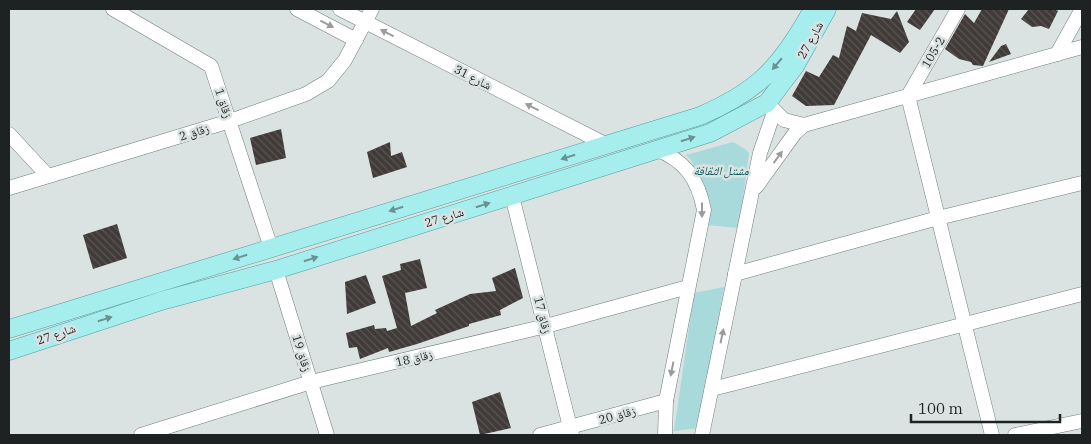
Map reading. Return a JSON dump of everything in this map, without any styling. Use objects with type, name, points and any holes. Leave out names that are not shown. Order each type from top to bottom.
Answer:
[{"type":"main road","name":"شارع 27","points":[[11,325],[271,248],[700,116],[727,104],[754,88],[792,46],[813,9]]},
{"type":"main road","name":"شارع 27","points":[[9,351],[161,301],[276,270],[710,133],[770,108],[827,9]]},
{"type":"main road","points":[[429,199],[436,219]]},
{"type":"street","name":"زقاق 1","points":[[113,9],[211,66],[271,248]]},
{"type":"street","points":[[297,9],[356,40]]},
{"type":"street","name":"شارع 31","points":[[340,9],[607,146]]},
{"type":"street","name":"زقاق 2","points":[[9,188],[230,121],[306,94],[328,81],[345,60],[372,9]]},
{"type":"street","name":"105-2","points":[[908,96],[958,9]]},
{"type":"street","points":[[1057,54],[1082,9]]},
{"type":"street","points":[[754,190],[795,133],[804,125],[1082,48]]},
{"type":"street","points":[[908,96],[992,435]]},
{"type":"street","points":[[702,435],[770,108],[784,120],[804,125]]},
{"type":"street","points":[[9,134],[48,176]]},
{"type":"street","points":[[655,149],[674,158],[690,172],[698,184],[704,210],[666,401],[665,435]]},
{"type":"street","points":[[735,274],[938,218],[1082,183]]},
{"type":"street","name":"زقاق 17","points":[[512,196],[571,431]]},
{"type":"street","name":"زقاق 19","points":[[276,270],[327,435]]},
{"type":"street","name":"زقاق 18","points":[[141,435],[311,382],[546,326],[688,287]]},
{"type":"street","points":[[712,389],[1082,294]]},
{"type":"street","name":"زقاق 20","points":[[540,435],[571,431],[666,401]]},
{"type":"street","points":[[1015,435],[1046,432],[1082,422]]},
{"type":"green space","name":"مشتل الثقافة","points":[[733,142],[749,153],[739,228],[707,225],[709,206],[691,160],[686,155]]},
{"type":"green space","points":[[724,287],[699,428],[674,431],[694,293]]},
{"type":"building","points":[[916,9],[935,9],[920,30],[907,22]]},
{"type":"building","points":[[982,9],[1009,9],[983,66],[973,65],[971,62],[959,59],[945,49],[965,14],[974,23]]},
{"type":"building","points":[[1029,9],[1054,9],[1058,11],[1049,29],[1041,26],[1032,27],[1021,19]]},
{"type":"building","points":[[897,11],[909,42],[900,53],[871,35],[834,105],[806,106],[792,96],[806,71],[819,77],[833,55],[839,58],[847,26],[856,31],[862,13],[891,19]]},
{"type":"building","points":[[1006,44],[1011,54],[989,62],[1001,46]]},
{"type":"building","points":[[281,129],[286,158],[256,165],[250,138]]},
{"type":"building","points":[[390,142],[391,156],[402,152],[407,167],[373,178],[367,152]]},
{"type":"building","points":[[117,224],[127,258],[93,269],[83,235]]},
{"type":"building","points":[[420,259],[427,288],[405,293],[411,326],[437,313],[435,310],[470,294],[496,291],[492,278],[515,268],[523,298],[500,310],[501,315],[469,324],[469,326],[417,344],[389,352],[388,348],[360,359],[357,347],[349,348],[346,333],[374,325],[375,329],[386,328],[387,331],[397,328],[382,276],[401,270],[400,264]]},
{"type":"building","points":[[366,275],[376,303],[347,314],[345,282]]},
{"type":"building","points":[[500,392],[511,428],[480,435],[472,402]]}]
